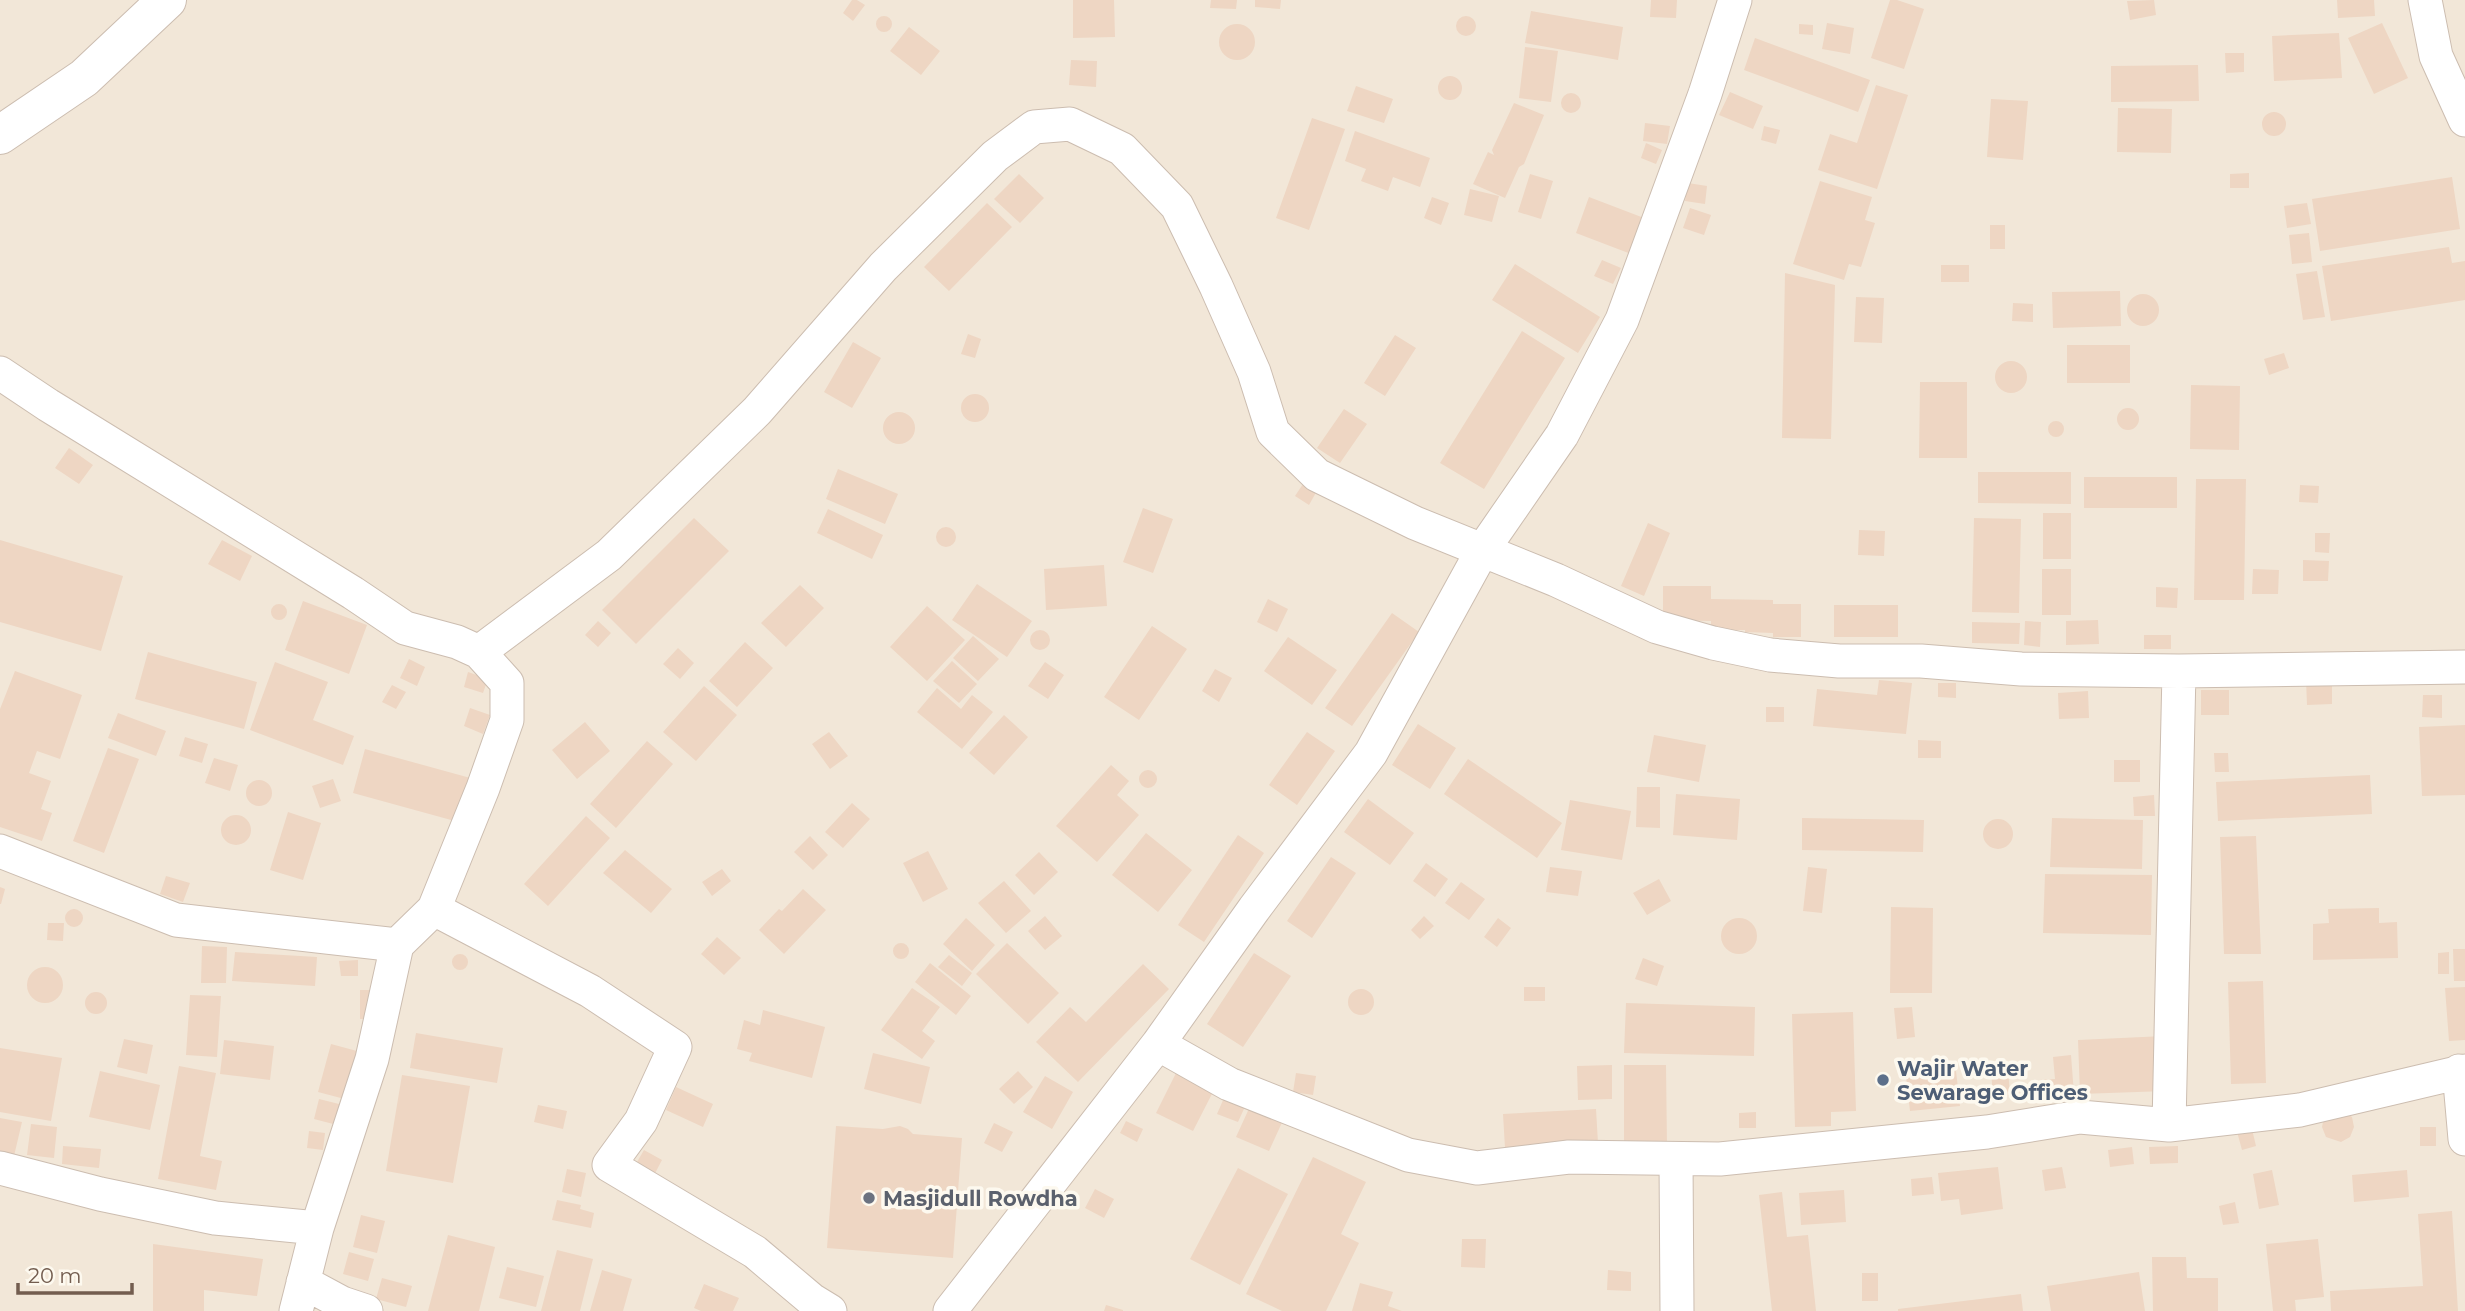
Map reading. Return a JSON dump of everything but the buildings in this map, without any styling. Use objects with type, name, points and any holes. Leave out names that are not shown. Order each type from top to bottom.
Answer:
[{"type":"street","points":[[0,135],[84,78],[167,0]]},
{"type":"street","points":[[950,1311],[1158,1044],[1254,909],[1371,753],[1482,551],[1562,435],[1622,320],[1706,94],[1735,0]]},
{"type":"street","points":[[2425,0],[2437,56],[2465,120]]},
{"type":"street","points":[[479,652],[609,555],[757,411],[883,267],[995,156],[1034,127],[1070,124],[1122,149],[1177,206],[1254,372],[1273,432],[1317,475],[1415,523],[1556,580],[1657,627],[1770,655],[1839,661],[1921,661],[2021,669],[2179,671],[2465,667]]},
{"type":"street","points":[[0,373],[405,628],[457,642],[479,652],[507,683],[507,720],[483,788],[434,909],[397,945],[372,1059],[317,1228],[300,1296],[342,1303],[366,1311]]},
{"type":"street","points":[[2169,1125],[2179,671]]},
{"type":"street","points":[[0,851],[176,920],[397,945]]},
{"type":"street","points":[[434,909],[590,991],[675,1048],[641,1121],[609,1165],[755,1252],[812,1300],[830,1311]]},
{"type":"street","points":[[1158,1044],[1229,1084],[1408,1155],[1477,1168],[1569,1157],[1720,1159],[1987,1132],[2080,1117],[2169,1125],[2300,1111],[2462,1071],[2465,1139]]},
{"type":"street","points":[[1676,1159],[1677,1311]]},
{"type":"street","points":[[0,1168],[100,1194],[215,1218],[317,1228]]},
{"type":"shaded area","points":[[0,0],[2465,0],[2465,1311],[0,1311]]},
{"type":"place","name":"Wajir Water Sewarage Offices","points":[[1883,1080]]},
{"type":"place","name":"Masjidull Rowdha","points":[[869,1198]]}]
